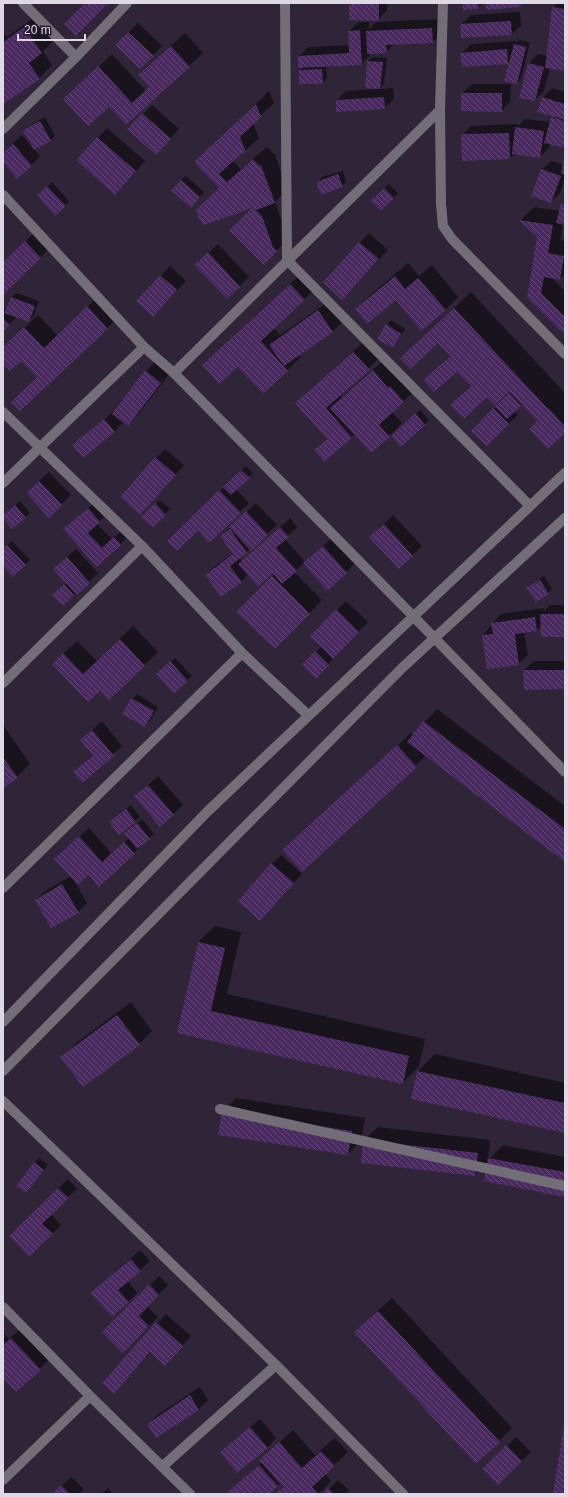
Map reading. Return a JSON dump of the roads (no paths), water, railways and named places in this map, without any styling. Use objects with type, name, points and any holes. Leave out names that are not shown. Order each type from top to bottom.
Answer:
[{"type":"street","points":[[23,3],[76,57]]},
{"type":"street","points":[[3,129],[76,57],[127,3]]},
{"type":"street","points":[[285,3],[287,260],[530,506]]},
{"type":"street","points":[[444,3],[440,110],[441,204],[443,226],[452,239],[565,354]]},
{"type":"street","points":[[174,373],[440,110]]},
{"type":"street","points":[[3,195],[144,347],[174,373],[565,772]]},
{"type":"street","points":[[3,483],[144,347]]},
{"type":"street","points":[[3,412],[142,546],[242,652],[308,715]]},
{"type":"street","points":[[3,1022],[208,811],[565,473]]},
{"type":"street","points":[[3,1071],[402,668],[565,518]]},
{"type":"street","points":[[3,683],[142,546]]},
{"type":"street","points":[[3,888],[242,652]]},
{"type":"street","points":[[3,1101],[276,1365],[403,1494]]},
{"type":"street","points":[[220,1109],[565,1186]]},
{"type":"street","points":[[3,1307],[90,1396],[190,1494]]},
{"type":"street","points":[[163,1466],[276,1365]]},
{"type":"street","points":[[3,1480],[90,1396]]}]
